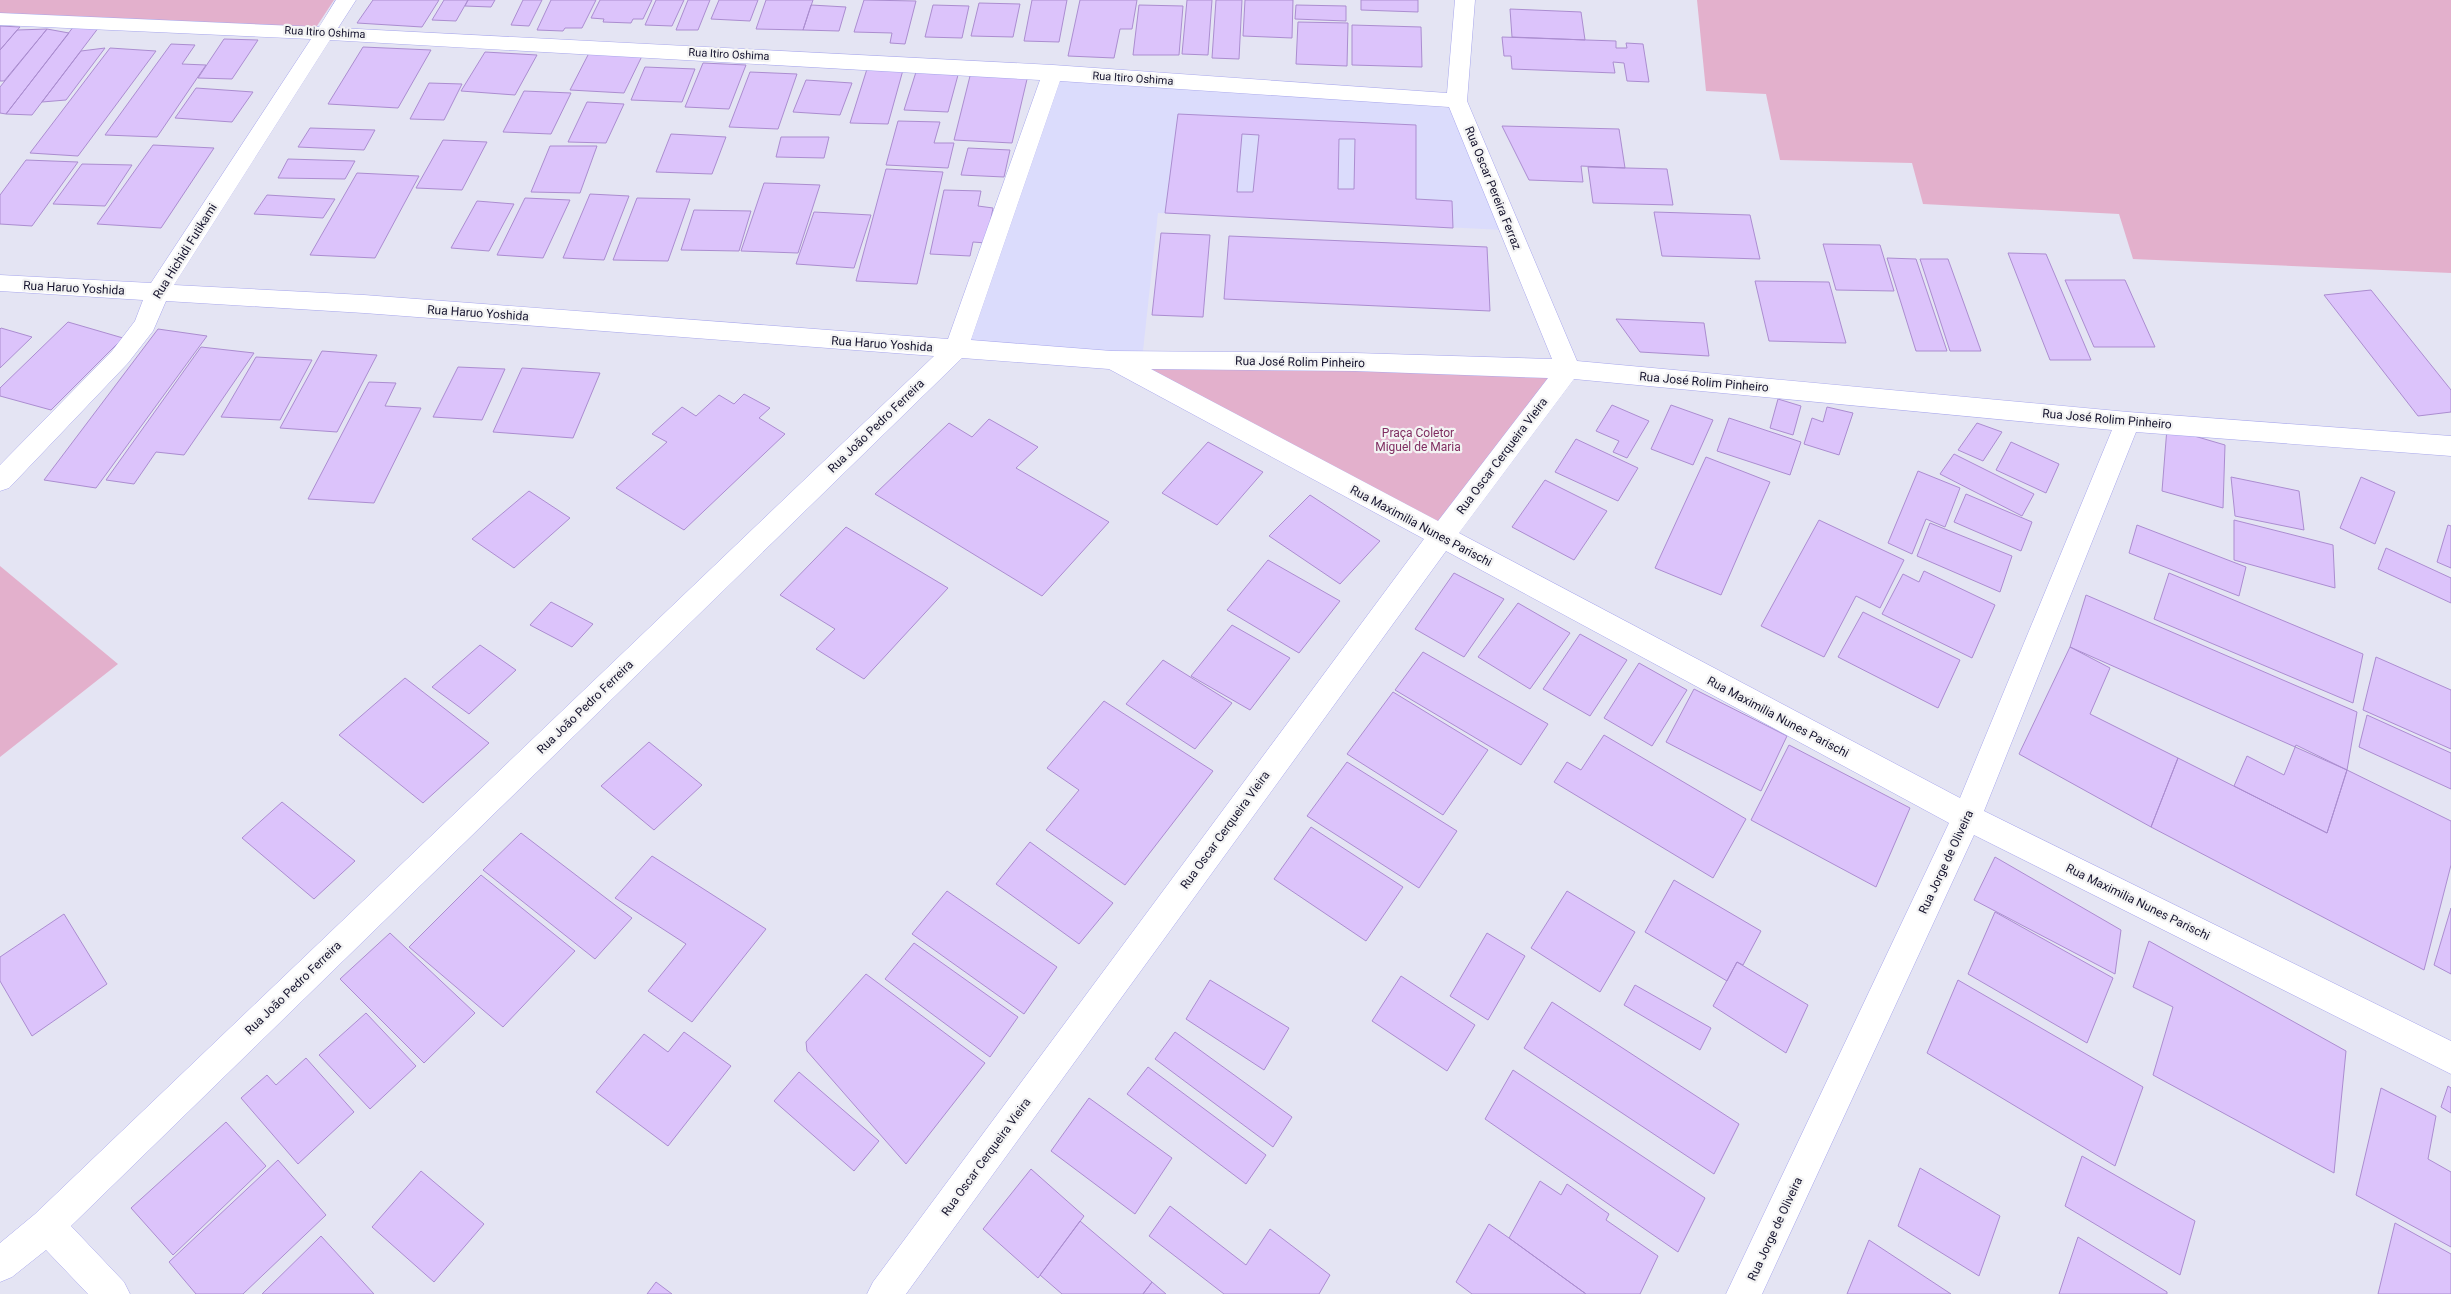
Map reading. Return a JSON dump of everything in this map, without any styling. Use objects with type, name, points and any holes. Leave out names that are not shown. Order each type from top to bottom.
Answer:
[{"type":"street","name":"Rua Hichidi Futikami","points":[[0,481],[120,357],[145,325],[157,293],[346,0]]},
{"type":"street","name":"Rua Oscar Pereira Ferraz","points":[[1465,0],[1457,101],[1568,369]]},
{"type":"street","name":"Rua Itiro Oshima","points":[[0,19],[326,32],[1053,72],[1457,101]]},
{"type":"street","name":"Rua João Pedro Ferreira","points":[[0,1265],[47,1226],[956,349],[1053,72]]},
{"type":"street","name":"Rua Haruo Yoshida","points":[[0,283],[364,304],[956,349]]},
{"type":"street","name":"Rua José Rolim Pinheiro","points":[[956,349],[1112,360],[1355,362],[1568,369],[2128,422],[2451,446]]},
{"type":"street","name":"Rua Maximilia Nunes Parischi","points":[[1112,360],[1967,817],[2451,1058]]},
{"type":"street","name":"Rua Oscar Cerqueira Vieira","points":[[885,1294],[1440,537],[1568,369]]},
{"type":"street","name":"Rua Jorge de Oliveira","points":[[1744,1294],[1967,817],[2128,422]]},
{"type":"street","points":[[47,1226],[112,1294]]},
{"type":"shaded area","points":[[1060,76],[1451,108],[1504,230],[1158,213],[1142,360],[956,349]]},
{"type":"green space","points":[[0,0],[334,0],[313,32],[0,19]]},
{"type":"green space","points":[[1697,0],[2451,0],[2451,273],[2133,259],[2119,214],[1923,204],[1912,163],[1780,160],[1766,94],[1706,91]]},
{"type":"green space","name":"Praça Coletor Miguel de Maria","points":[[1142,360],[1568,369],[1441,537],[1142,374]]},
{"type":"green space","points":[[0,566],[118,664],[0,757]]},
{"type":"building","points":[[373,0],[439,0],[422,27],[357,23]]},
{"type":"building","points":[[444,0],[468,0],[456,21],[432,20]]},
{"type":"building","points":[[468,0],[495,0],[491,7],[465,6]]},
{"type":"building","points":[[523,0],[542,0],[529,26],[511,25]]},
{"type":"building","points":[[551,0],[596,0],[582,28],[565,28],[563,31],[537,30]]},
{"type":"building","points":[[600,0],[652,0],[643,19],[633,19],[631,23],[603,22],[604,19],[591,18]]},
{"type":"building","points":[[656,0],[684,0],[672,26],[645,25]]},
{"type":"building","points":[[688,0],[710,0],[698,30],[676,30]]},
{"type":"building","points":[[719,0],[758,0],[750,21],[711,19]]},
{"type":"building","points":[[766,0],[813,0],[803,30],[756,29]]},
{"type":"building","points":[[864,0],[916,1],[905,44],[890,43],[892,33],[854,32]]},
{"type":"building","points":[[1032,0],[1067,0],[1059,42],[1024,41]]},
{"type":"building","points":[[1080,0],[1137,0],[1132,29],[1120,29],[1114,58],[1068,56]]},
{"type":"building","points":[[1187,0],[1212,0],[1208,55],[1182,54]]},
{"type":"building","points":[[1216,0],[1242,0],[1239,59],[1212,58]]},
{"type":"building","points":[[1245,0],[1293,0],[1292,38],[1243,36]]},
{"type":"building","points":[[1361,0],[1418,0],[1418,12],[1361,10]]},
{"type":"building","points":[[979,3],[1020,4],[1013,37],[971,36]]},
{"type":"building","points":[[811,5],[846,7],[839,31],[803,30]]},
{"type":"building","points":[[933,5],[969,6],[962,38],[925,37]]},
{"type":"building","points":[[1139,5],[1183,6],[1179,55],[1133,55]]},
{"type":"building","points":[[1296,5],[1346,6],[1346,21],[1295,19]]},
{"type":"building","points":[[1510,9],[1581,12],[1585,40],[1512,37]]},
{"type":"building","points":[[1298,22],[1348,23],[1347,66],[1296,64]]},
{"type":"building","points":[[1352,25],[1421,27],[1422,67],[1352,65]]},
{"type":"building","points":[[0,26],[20,27],[0,50]]},
{"type":"building","points":[[74,26],[99,27],[32,115],[6,114]]},
{"type":"building","points":[[47,29],[69,33],[6,114],[0,113],[0,87]]},
{"type":"building","points":[[47,29],[4,81],[0,81],[0,50],[17,30]]},
{"type":"building","points":[[1502,37],[1616,41],[1616,48],[1627,48],[1626,43],[1643,44],[1649,82],[1627,81],[1624,63],[1613,62],[1615,73],[1512,69],[1511,56],[1504,56]]},
{"type":"building","points":[[224,39],[258,40],[232,79],[198,78]]},
{"type":"building","points":[[171,44],[195,45],[182,64],[206,65],[157,137],[105,135]]},
{"type":"building","points":[[363,47],[431,50],[398,108],[328,104]]},
{"type":"building","points":[[105,48],[66,100],[42,102],[81,51]]},
{"type":"building","points":[[110,48],[156,51],[78,156],[30,153]]},
{"type":"building","points":[[485,52],[537,55],[515,95],[461,91]]},
{"type":"building","points":[[589,53],[642,56],[624,93],[570,90]]},
{"type":"building","points":[[703,63],[746,65],[729,109],[685,107]]},
{"type":"building","points":[[645,67],[695,69],[682,102],[631,100]]},
{"type":"building","points":[[867,69],[903,70],[888,124],[850,123]]},
{"type":"building","points":[[750,72],[797,74],[778,129],[729,127]]},
{"type":"building","points":[[916,72],[958,75],[948,112],[904,110]]},
{"type":"building","points":[[971,72],[1028,75],[1012,143],[954,140]]},
{"type":"building","points":[[806,80],[852,83],[840,115],[793,112]]},
{"type":"building","points":[[429,83],[462,84],[444,120],[410,119]]},
{"type":"building","points":[[196,88],[253,92],[232,122],[175,118]]},
{"type":"building","points":[[524,91],[571,93],[551,134],[503,132]]},
{"type":"building","points":[[587,102],[624,104],[606,143],[568,142]]},
{"type":"building","points":[[1178,114],[1416,125],[1416,199],[1452,201],[1453,228],[1165,213]],"holes":[[[1242,134],[1259,135],[1253,192],[1237,192]],[[1339,139],[1355,139],[1354,189],[1338,189]]]},
{"type":"building","points":[[898,121],[940,122],[934,143],[954,143],[948,168],[886,165]]},
{"type":"building","points":[[1502,126],[1619,129],[1625,168],[1581,166],[1583,182],[1529,180]]},
{"type":"building","points":[[310,128],[375,130],[364,150],[298,147]]},
{"type":"building","points":[[671,134],[726,137],[712,174],[656,172]]},
{"type":"building","points":[[781,137],[829,137],[824,158],[776,157]]},
{"type":"building","points":[[443,140],[487,142],[462,190],[416,188]]},
{"type":"building","points":[[153,145],[214,148],[161,228],[97,224]]},
{"type":"building","points":[[550,146],[597,146],[580,193],[531,192]]},
{"type":"building","points":[[968,148],[1010,150],[1004,177],[961,175]]},
{"type":"building","points":[[288,159],[355,161],[345,179],[278,178]]},
{"type":"building","points":[[26,160],[78,162],[32,226],[0,224],[0,195]]},
{"type":"building","points":[[82,164],[132,165],[105,206],[53,204]]},
{"type":"building","points":[[1588,167],[1667,169],[1673,205],[1593,203]]},
{"type":"building","points":[[886,169],[943,172],[917,284],[856,281]]},
{"type":"building","points":[[357,173],[419,176],[375,258],[310,255]]},
{"type":"building","points":[[764,183],[820,185],[798,253],[741,251]]},
{"type":"building","points":[[944,190],[981,191],[978,206],[993,208],[986,243],[973,242],[970,256],[930,254]]},
{"type":"building","points":[[590,194],[629,196],[604,260],[563,258]]},
{"type":"building","points":[[267,195],[335,199],[323,218],[254,214]]},
{"type":"building","points":[[525,198],[570,200],[543,258],[497,255]]},
{"type":"building","points":[[637,198],[690,199],[668,261],[613,260]]},
{"type":"building","points":[[477,201],[514,204],[489,251],[451,248]]},
{"type":"building","points":[[694,210],[751,211],[739,251],[681,250]]},
{"type":"building","points":[[814,212],[871,215],[854,268],[796,264]]},
{"type":"building","points":[[1654,212],[1750,215],[1760,259],[1662,256]]},
{"type":"building","points":[[1161,233],[1210,235],[1203,317],[1152,315]]},
{"type":"building","points":[[1229,236],[1487,247],[1490,311],[1224,299]]},
{"type":"building","points":[[1823,244],[1880,245],[1894,291],[1836,290]]},
{"type":"building","points":[[2008,253],[2046,254],[2091,360],[2050,360]]},
{"type":"building","points":[[1887,258],[1916,259],[1947,351],[1916,351]]},
{"type":"building","points":[[1920,259],[1948,259],[1981,351],[1950,351]]},
{"type":"building","points":[[2065,280],[2125,280],[2155,347],[2094,347]]},
{"type":"building","points":[[1755,281],[1829,282],[1846,343],[1769,341]]},
{"type":"building","points":[[2371,290],[2451,390],[2451,412],[2418,416],[2324,295]]},
{"type":"building","points":[[1616,319],[1704,323],[1709,356],[1640,352]]},
{"type":"building","points":[[68,322],[123,338],[51,410],[0,396],[0,388]]},
{"type":"building","points":[[0,329],[32,337],[0,368]]},
{"type":"building","points":[[158,329],[207,336],[96,488],[44,480]]},
{"type":"building","points":[[201,347],[254,353],[184,455],[156,452],[134,484],[106,480]]},
{"type":"building","points":[[322,351],[377,355],[337,432],[280,428]]},
{"type":"building","points":[[256,357],[312,360],[280,420],[221,417]]},
{"type":"building","points":[[458,367],[505,369],[482,420],[433,417]]},
{"type":"building","points":[[522,368],[600,373],[573,438],[493,432]]},
{"type":"building","points":[[369,382],[396,383],[385,406],[421,408],[374,503],[308,499]]},
{"type":"building","points":[[744,394],[770,408],[759,418],[785,434],[684,530],[616,488],[667,442],[652,434],[682,407],[696,416],[719,395],[734,404]]},
{"type":"building","points":[[1778,399],[1801,406],[1793,435],[1770,428]]},
{"type":"building","points":[[1612,405],[1649,421],[1627,458],[1613,452],[1619,441],[1596,431]]},
{"type":"building","points":[[1671,405],[1713,420],[1693,465],[1651,449]]},
{"type":"building","points":[[1827,407],[1853,413],[1839,455],[1804,444],[1812,418],[1823,422]]},
{"type":"building","points":[[1729,418],[1801,442],[1790,475],[1717,451]]},
{"type":"building","points":[[989,419],[1038,447],[1016,468],[1109,522],[1042,596],[875,494],[949,423],[972,437]]},
{"type":"building","points":[[1977,423],[2002,432],[1983,461],[1958,450]]},
{"type":"building","points":[[2167,428],[2225,445],[2223,508],[2162,491]]},
{"type":"building","points":[[1576,439],[1638,468],[1618,501],[1555,472]]},
{"type":"building","points":[[1208,442],[1263,472],[1217,525],[1162,493]]},
{"type":"building","points":[[2011,442],[2059,464],[2046,493],[1996,470]]},
{"type":"building","points":[[1954,454],[2034,494],[2022,516],[1940,474]]},
{"type":"building","points":[[1706,457],[1770,482],[1721,595],[1655,568]]},
{"type":"building","points":[[1918,471],[1960,488],[1945,527],[1926,519],[1912,554],[1888,543]]},
{"type":"building","points":[[2231,477],[2299,491],[2304,530],[2235,516]]},
{"type":"building","points":[[2361,477],[2395,492],[2375,544],[2340,528]]},
{"type":"building","points":[[1545,480],[1607,511],[1574,560],[1512,527]]},
{"type":"building","points":[[529,491],[570,518],[514,568],[472,539]]},
{"type":"building","points":[[1966,494],[2032,522],[2021,551],[1954,522]]},
{"type":"building","points":[[1310,495],[1380,541],[1340,584],[1269,536]]},
{"type":"building","points":[[1819,520],[1904,560],[1880,608],[1856,596],[1824,657],[1761,626]]},
{"type":"building","points":[[2234,520],[2333,545],[2335,588],[2234,560]]},
{"type":"building","points":[[1930,523],[2012,556],[2000,592],[1917,556]]},
{"type":"building","points":[[2137,525],[2246,567],[2239,596],[2129,553]]},
{"type":"building","points":[[2448,525],[2451,526],[2451,568],[2437,562]]},
{"type":"building","points":[[846,527],[948,588],[864,679],[816,649],[835,629],[780,595]]},
{"type":"building","points":[[2386,548],[2451,578],[2451,603],[2378,569]]},
{"type":"building","points":[[1268,560],[1340,601],[1299,653],[1227,610]]},
{"type":"building","points":[[1924,571],[1995,605],[1972,658],[1882,614],[1903,574],[1919,582]]},
{"type":"building","points":[[1454,573],[1504,599],[1464,657],[1415,629]]},
{"type":"building","points":[[2169,573],[2363,654],[2353,703],[2154,619]]},
{"type":"building","points":[[2086,595],[2357,712],[2347,770],[2070,647]]},
{"type":"building","points":[[551,602],[593,624],[572,647],[530,625]]},
{"type":"building","points":[[1518,603],[1570,633],[1530,689],[1478,657]]},
{"type":"building","points":[[1863,612],[1960,660],[1938,708],[1838,657]]},
{"type":"building","points":[[1232,625],[1290,658],[1250,710],[1191,676]]},
{"type":"building","points":[[1580,634],[1627,660],[1590,716],[1543,689]]},
{"type":"building","points":[[480,645],[516,670],[469,714],[432,687]]},
{"type":"building","points":[[2070,647],[2110,668],[2090,714],[2178,758],[2151,827],[2019,754]]},
{"type":"building","points":[[1423,652],[1548,724],[1521,765],[1395,690]]},
{"type":"building","points":[[2376,657],[2451,690],[2451,749],[2363,710]]},
{"type":"building","points":[[1163,660],[1232,703],[1195,749],[1126,704]]},
{"type":"building","points":[[1639,663],[1687,690],[1652,746],[1604,718]]},
{"type":"building","points":[[405,678],[489,743],[423,803],[339,735]]},
{"type":"building","points":[[1694,689],[1787,736],[1761,791],[1666,742]]},
{"type":"building","points":[[1393,692],[1488,750],[1443,815],[1347,754]]},
{"type":"building","points":[[1104,701],[1213,771],[1125,885],[1046,830],[1079,790],[1047,768]]},
{"type":"building","points":[[2367,715],[2451,753],[2451,789],[2359,747]]},
{"type":"building","points":[[1604,735],[1746,819],[1713,878],[1554,782],[1567,762],[1581,770]]},
{"type":"building","points":[[649,742],[702,785],[654,830],[601,786]]},
{"type":"building","points":[[1789,745],[1910,808],[1876,887],[1751,820]]},
{"type":"building","points":[[2296,745],[2347,770],[2327,833],[2234,786],[2247,756],[2284,775]]},
{"type":"building","points":[[2178,758],[2327,833],[2347,770],[2451,821],[2451,865],[2424,970],[2151,827]]},
{"type":"building","points":[[1347,762],[1457,831],[1419,888],[1307,816]]},
{"type":"building","points":[[282,802],[355,861],[314,899],[242,838]]},
{"type":"building","points":[[1311,827],[1403,887],[1366,941],[1274,879]]},
{"type":"building","points":[[521,833],[632,918],[595,959],[483,870]]},
{"type":"building","points":[[1030,842],[1113,903],[1079,944],[996,884]]},
{"type":"building","points":[[652,856],[766,929],[692,1022],[648,991],[686,944],[615,898]]},
{"type":"building","points":[[1995,857],[2121,930],[2115,974],[1974,900]]},
{"type":"building","points":[[481,875],[575,951],[503,1027],[409,947]]},
{"type":"building","points":[[1674,880],[1761,931],[1743,965],[1737,962],[1727,981],[1645,932]]},
{"type":"building","points":[[947,891],[1057,967],[1024,1014],[912,934]]},
{"type":"building","points":[[1567,891],[1635,932],[1600,992],[1531,948]]},
{"type":"building","points":[[2451,908],[2451,974],[2434,965]]},
{"type":"building","points":[[1995,912],[2113,978],[2087,1043],[1968,974]]},
{"type":"building","points":[[64,914],[107,984],[32,1036],[0,981],[0,957]]},
{"type":"building","points":[[390,933],[475,1013],[424,1063],[340,979]]},
{"type":"building","points":[[1487,933],[1525,956],[1488,1020],[1450,996]]},
{"type":"building","points":[[2149,941],[2346,1051],[2334,1173],[2153,1075],[2173,1007],[2133,987]]},
{"type":"building","points":[[914,943],[1018,1017],[990,1057],[885,979]]},
{"type":"building","points":[[1737,962],[1808,1005],[1786,1053],[1713,1006]]},
{"type":"building","points":[[866,974],[985,1063],[906,1164],[807,1051],[806,1042]]},
{"type":"building","points":[[1401,976],[1475,1025],[1447,1071],[1372,1021]]},
{"type":"building","points":[[1210,980],[1289,1028],[1264,1070],[1186,1019]]},
{"type":"building","points":[[1958,980],[2143,1087],[2115,1166],[1927,1053]]},
{"type":"building","points":[[1635,985],[1711,1028],[1700,1050],[1624,1005]]},
{"type":"building","points":[[1552,1002],[1739,1124],[1714,1174],[1524,1048]]},
{"type":"building","points":[[366,1013],[416,1066],[370,1109],[319,1055]]},
{"type":"building","points":[[684,1032],[731,1066],[668,1146],[596,1092],[644,1034],[668,1052]]},
{"type":"building","points":[[1175,1032],[1292,1117],[1273,1147],[1155,1059]]},
{"type":"building","points":[[306,1058],[354,1112],[298,1164],[241,1098],[267,1075],[276,1085]]},
{"type":"building","points":[[1148,1067],[1266,1155],[1246,1184],[1127,1094]]},
{"type":"building","points":[[1513,1070],[1705,1198],[1678,1252],[1485,1119]]},
{"type":"building","points":[[799,1072],[879,1141],[854,1171],[774,1101]]},
{"type":"building","points":[[2448,1086],[2451,1088],[2451,1113],[2441,1107]]},
{"type":"building","points":[[2381,1088],[2436,1116],[2428,1159],[2451,1172],[2451,1247],[2356,1195]]},
{"type":"building","points":[[1089,1098],[1172,1158],[1135,1214],[1051,1151]]},
{"type":"building","points":[[226,1122],[266,1166],[173,1255],[131,1208]]},
{"type":"building","points":[[2082,1156],[2195,1221],[2180,1275],[2065,1206]]},
{"type":"building","points":[[278,1160],[326,1215],[243,1294],[196,1294],[169,1262]]},
{"type":"building","points":[[1920,1168],[2000,1216],[1979,1276],[1898,1226]]},
{"type":"building","points":[[1031,1169],[1084,1216],[1038,1278],[983,1229]]},
{"type":"building","points":[[421,1171],[484,1224],[434,1282],[372,1227]]},
{"type":"building","points":[[1540,1181],[1561,1195],[1567,1184],[1609,1214],[1606,1220],[1658,1256],[1640,1294],[1586,1294],[1509,1238]]},
{"type":"building","points":[[1170,1206],[1246,1265],[1270,1229],[1330,1275],[1319,1294],[1224,1294],[1149,1236]]},
{"type":"building","points":[[1080,1221],[1152,1282],[1143,1294],[1062,1294],[1040,1275]]},
{"type":"building","points":[[2395,1223],[2451,1254],[2451,1294],[2378,1294]]},
{"type":"building","points":[[1489,1224],[1586,1294],[1472,1294],[1456,1282]]},
{"type":"building","points":[[321,1236],[374,1294],[262,1294]]},
{"type":"building","points":[[2078,1237],[2167,1292],[2167,1294],[2059,1294]]},
{"type":"building","points":[[1869,1240],[1951,1294],[1847,1294]]},
{"type":"building","points":[[656,1282],[672,1294],[647,1294]]},
{"type":"building","points":[[1152,1282],[1166,1294],[1143,1294]]}]
